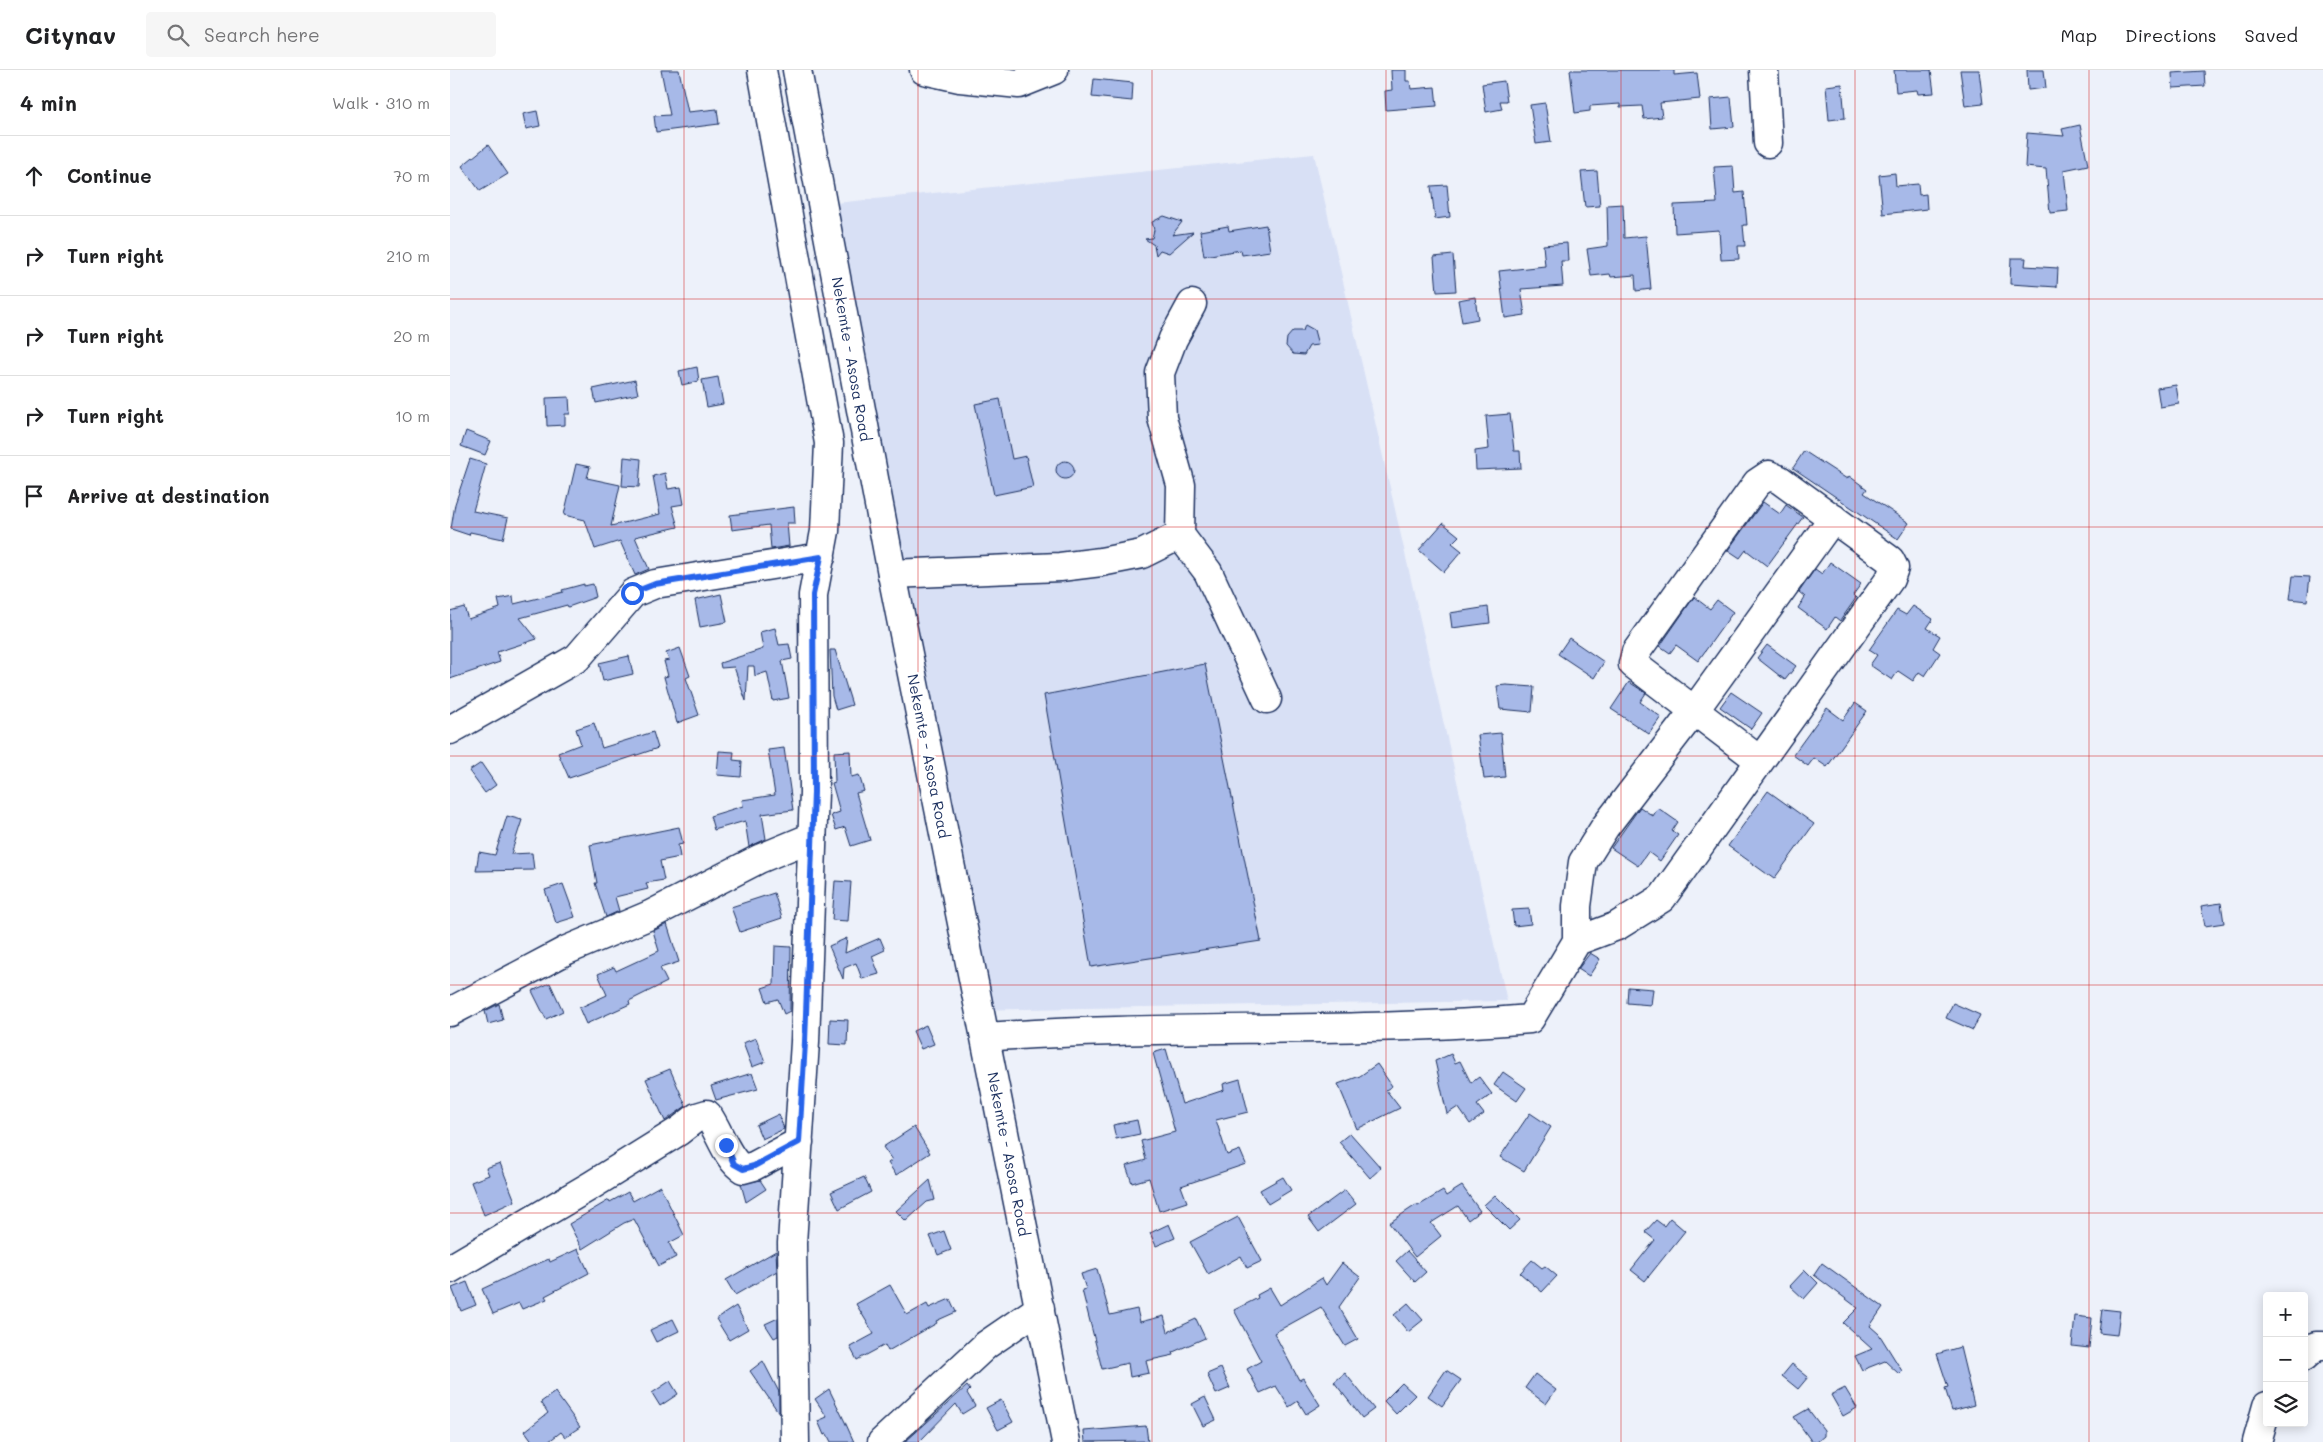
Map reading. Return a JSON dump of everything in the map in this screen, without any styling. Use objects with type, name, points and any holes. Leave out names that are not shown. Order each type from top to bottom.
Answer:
[{"type":"main road","points":[[762,70],[829,443],[826,531],[813,595],[812,836],[805,1042],[792,1243],[795,1442]]},
{"type":"main road","name":"Nekemte - Asosa Road","points":[[797,70],[892,574],[1066,1442]]},
{"type":"main road","points":[[924,70],[960,78],[1019,84],[1054,70]]},
{"type":"main road","points":[[1764,70],[1768,143]]},
{"type":"main road","points":[[1192,304],[1174,339],[1160,373],[1162,418],[1181,485],[1180,534],[1208,572],[1267,699]]},
{"type":"main road","points":[[1577,941],[1617,926],[1662,898],[1890,578],[1894,568],[1890,560],[1780,480],[1769,475],[1757,483],[1636,652],[1633,664],[1759,760]]},
{"type":"main road","points":[[986,1037],[1058,1032],[1396,1026],[1530,1019],[1577,941],[1577,906],[1584,862],[1605,827],[1694,711],[1833,518]]},
{"type":"main road","points":[[892,574],[1060,567],[1101,562],[1142,554],[1180,534]]},
{"type":"main road","points":[[450,730],[577,658],[632,593],[655,584],[821,557]]},
{"type":"main road","points":[[450,1012],[567,950],[642,919],[759,859],[812,836]]},
{"type":"main road","points":[[450,1269],[592,1185],[697,1117],[707,1114],[715,1124],[734,1164],[743,1169],[754,1166],[799,1142]]},
{"type":"main road","points":[[882,1442],[986,1345],[1040,1308]]},
{"type":"main road","points":[[2308,1353],[2316,1346],[2323,1346]]},
{"type":"main road","points":[[2257,1442],[2263,1420]]},
{"type":"shaded area","points":[[1314,154],[1507,1001],[969,1010],[816,205]]},
{"type":"building","points":[[661,70],[679,70],[688,112],[717,109],[719,124],[656,132],[654,116],[670,115]]},
{"type":"building","points":[[1391,70],[1406,70],[1406,81],[1410,81],[1411,89],[1435,87],[1437,106],[1386,110],[1385,91],[1392,90]]},
{"type":"building","points":[[1570,70],[1674,70],[1674,75],[1697,73],[1700,99],[1660,103],[1662,117],[1644,119],[1642,106],[1620,107],[1620,104],[1590,106],[1590,111],[1575,113]]},
{"type":"building","points":[[1894,70],[1931,70],[1934,93],[1918,94],[1917,90],[1896,92]]},
{"type":"building","points":[[1960,70],[1979,70],[1983,104],[1965,106]]},
{"type":"building","points":[[2027,70],[2044,70],[2046,88],[2028,90]]},
{"type":"building","points":[[2204,71],[2205,86],[2173,88],[2172,73]]},
{"type":"building","points":[[1094,79],[1133,83],[1132,101],[1092,97]]},
{"type":"building","points":[[1504,81],[1507,101],[1500,101],[1502,109],[1486,112],[1482,84]]},
{"type":"building","points":[[1842,84],[1845,118],[1829,120],[1826,86]]},
{"type":"building","points":[[1731,97],[1734,127],[1712,129],[1710,99]]},
{"type":"building","points":[[1545,103],[1551,142],[1536,144],[1530,105]]},
{"type":"building","points":[[537,111],[540,126],[526,129],[523,114]]},
{"type":"building","points":[[2080,125],[2088,165],[2064,170],[2068,211],[2050,213],[2046,169],[2025,167],[2027,133],[2064,136],[2062,129]]},
{"type":"building","points":[[488,145],[508,174],[480,191],[462,166]]},
{"type":"building","points":[[1733,166],[1735,193],[1744,192],[1747,225],[1743,225],[1745,246],[1738,246],[1739,259],[1721,260],[1719,230],[1675,233],[1674,205],[1717,203],[1714,167]]},
{"type":"building","points":[[1597,171],[1600,206],[1585,207],[1581,172]]},
{"type":"building","points":[[1895,173],[1896,186],[1918,184],[1919,195],[1926,194],[1927,209],[1883,214],[1879,175]]},
{"type":"building","points":[[1447,185],[1450,217],[1435,219],[1431,186]]},
{"type":"building","points":[[1623,204],[1624,238],[1646,236],[1651,289],[1636,291],[1635,275],[1611,277],[1610,274],[1591,276],[1587,249],[1608,246],[1607,205]]},
{"type":"building","points":[[1164,216],[1182,222],[1172,235],[1193,232],[1169,253],[1160,250],[1156,255],[1154,245],[1145,239],[1152,238],[1154,230],[1152,222]]},
{"type":"building","points":[[1266,225],[1270,251],[1242,255],[1241,250],[1204,256],[1200,231],[1228,226],[1229,231]]},
{"type":"building","points":[[1567,243],[1568,261],[1561,261],[1563,286],[1521,289],[1525,315],[1505,318],[1499,271],[1545,266],[1543,245]]},
{"type":"building","points":[[1453,255],[1456,291],[1437,292],[1434,257]]},
{"type":"building","points":[[2011,258],[2026,258],[2025,266],[2058,268],[2057,287],[2010,284]]},
{"type":"building","points":[[1475,297],[1478,319],[1462,322],[1458,300]]},
{"type":"building","points":[[1305,325],[1314,330],[1318,345],[1309,346],[1304,355],[1293,354],[1286,346],[1287,338],[1293,331],[1303,331]]},
{"type":"building","points":[[697,367],[699,381],[682,385],[679,371]]},
{"type":"building","points":[[718,377],[723,404],[707,407],[702,380]]},
{"type":"building","points":[[635,380],[638,394],[596,403],[593,389]]},
{"type":"building","points":[[2176,385],[2179,404],[2160,407],[2157,388]]},
{"type":"building","points":[[569,397],[570,414],[565,414],[565,425],[547,426],[546,398]]},
{"type":"building","points":[[1000,399],[1012,459],[1026,456],[1033,487],[994,495],[975,404]]},
{"type":"building","points":[[1510,414],[1514,451],[1520,451],[1521,468],[1476,470],[1475,451],[1489,449],[1486,416]]},
{"type":"building","points":[[466,431],[491,441],[485,455],[461,446]]},
{"type":"building","points":[[1804,451],[1847,479],[1849,476],[1867,489],[1864,493],[1909,523],[1898,539],[1793,468]]},
{"type":"building","points":[[624,457],[641,459],[639,487],[622,486]]},
{"type":"building","points":[[470,459],[486,464],[473,511],[508,518],[503,539],[470,532],[469,535],[451,529],[455,504]]},
{"type":"building","points":[[1061,461],[1069,461],[1074,466],[1072,477],[1061,479],[1056,474],[1056,466]]},
{"type":"building","points":[[576,464],[590,467],[587,478],[620,485],[611,526],[660,514],[653,476],[665,473],[668,489],[681,487],[684,504],[672,506],[678,527],[635,537],[649,569],[635,575],[620,541],[595,549],[585,520],[564,515]]},
{"type":"building","points":[[1763,502],[1780,514],[1786,505],[1803,517],[1767,566],[1746,550],[1740,558],[1728,550]]},
{"type":"building","points":[[794,507],[795,523],[787,523],[789,546],[771,549],[769,525],[732,530],[730,515]]},
{"type":"building","points":[[1443,523],[1459,536],[1452,543],[1462,551],[1444,572],[1419,550]]},
{"type":"building","points":[[1830,562],[1861,584],[1853,595],[1856,598],[1840,621],[1835,617],[1827,629],[1798,608],[1805,597],[1799,592],[1815,569],[1822,574]]},
{"type":"building","points":[[2293,576],[2310,577],[2307,601],[2290,599]]},
{"type":"building","points":[[584,584],[584,586],[593,584],[596,597],[568,607],[567,605],[520,618],[537,639],[497,652],[500,662],[450,679],[450,611],[464,607],[468,619],[500,608],[498,599],[513,596],[514,604],[563,592],[562,590]]},
{"type":"building","points":[[721,594],[727,622],[700,627],[695,600]]},
{"type":"building","points":[[1694,597],[1710,609],[1717,600],[1733,612],[1698,661],[1676,645],[1670,653],[1660,646]]},
{"type":"building","points":[[1913,606],[1933,619],[1927,628],[1940,636],[1933,648],[1940,653],[1925,676],[1919,672],[1913,681],[1898,671],[1892,680],[1870,665],[1877,655],[1869,650],[1897,610],[1906,615]]},
{"type":"building","points":[[1488,607],[1490,623],[1452,628],[1450,613]]},
{"type":"building","points":[[775,628],[779,645],[789,644],[792,659],[782,661],[789,698],[773,701],[767,672],[755,676],[754,666],[748,666],[746,701],[734,667],[721,668],[720,663],[763,649],[760,632]]},
{"type":"building","points":[[1569,638],[1604,662],[1594,678],[1558,654]]},
{"type":"building","points":[[1767,645],[1796,666],[1785,680],[1757,658]]},
{"type":"building","points":[[680,648],[690,676],[686,678],[699,715],[677,723],[664,677],[668,676],[664,661],[669,660],[666,653]]},
{"type":"building","points":[[830,650],[835,650],[852,705],[836,710],[832,696]]},
{"type":"building","points":[[629,656],[633,674],[603,681],[599,663]]},
{"type":"building","points":[[1205,664],[1261,941],[1091,967],[1044,695]]},
{"type":"building","points":[[1629,682],[1646,693],[1640,702],[1661,717],[1649,734],[1611,709]]},
{"type":"building","points":[[1497,686],[1534,687],[1532,712],[1500,709]]},
{"type":"building","points":[[1731,692],[1762,713],[1751,729],[1720,707]]},
{"type":"building","points":[[1855,703],[1867,711],[1827,767],[1814,758],[1808,766],[1793,755],[1827,708],[1843,720]]},
{"type":"building","points":[[594,723],[602,748],[653,732],[658,748],[569,778],[558,753],[581,744],[576,729]]},
{"type":"building","points":[[1501,733],[1505,777],[1484,779],[1478,735]]},
{"type":"building","points":[[784,748],[793,810],[762,814],[766,839],[749,847],[745,821],[714,830],[710,816],[743,806],[742,800],[775,795],[768,750]]},
{"type":"building","points":[[719,751],[734,752],[733,760],[742,761],[741,777],[717,775]]},
{"type":"building","points":[[850,751],[851,777],[859,775],[864,791],[856,793],[870,840],[851,846],[845,827],[836,830],[831,815],[840,812],[832,783],[835,782],[834,752]]},
{"type":"building","points":[[481,763],[496,785],[485,793],[469,771]]},
{"type":"building","points":[[1768,791],[1814,824],[1774,879],[1728,846]]},
{"type":"building","points":[[1640,807],[1653,816],[1658,808],[1678,822],[1672,831],[1678,835],[1660,861],[1648,852],[1638,866],[1611,848]]},
{"type":"building","points":[[507,816],[522,820],[511,854],[532,853],[534,870],[476,871],[479,852],[495,855]]},
{"type":"building","points":[[679,827],[683,844],[678,845],[680,857],[660,861],[664,880],[646,883],[648,889],[615,897],[619,911],[606,917],[595,883],[597,883],[590,845]]},
{"type":"building","points":[[835,881],[851,882],[848,921],[832,920]]},
{"type":"building","points":[[563,884],[575,917],[556,923],[545,890]]},
{"type":"building","points":[[774,893],[782,918],[740,932],[731,907]]},
{"type":"building","points":[[2221,903],[2224,923],[2205,926],[2201,906]]},
{"type":"building","points":[[1529,909],[1531,924],[1514,926],[1512,910]]},
{"type":"building","points":[[667,924],[679,962],[660,968],[667,982],[629,1001],[630,1004],[586,1024],[579,1008],[607,995],[598,974],[614,967],[616,971],[659,951],[653,931]]},
{"type":"building","points":[[847,938],[845,953],[880,938],[885,950],[872,956],[879,974],[862,979],[856,963],[844,968],[843,979],[829,946]]},
{"type":"building","points":[[775,946],[791,947],[790,1011],[784,1014],[778,999],[767,1002],[762,988],[774,984]]},
{"type":"building","points":[[1590,953],[1600,959],[1589,976],[1578,969]]},
{"type":"building","points":[[550,983],[563,1011],[546,1019],[532,991]]},
{"type":"building","points":[[1628,987],[1653,989],[1651,1005],[1627,1003]]},
{"type":"building","points":[[1953,1003],[1980,1015],[1973,1030],[1946,1018]]},
{"type":"building","points":[[499,1004],[503,1020],[488,1024],[485,1011]]},
{"type":"building","points":[[830,1019],[848,1020],[847,1045],[829,1044]]},
{"type":"building","points":[[926,1025],[934,1044],[921,1049],[913,1031]]},
{"type":"building","points":[[756,1038],[765,1062],[752,1067],[743,1043]]},
{"type":"building","points":[[1166,1049],[1182,1104],[1224,1090],[1223,1084],[1240,1079],[1248,1112],[1216,1120],[1227,1155],[1240,1150],[1246,1164],[1181,1186],[1187,1202],[1159,1211],[1149,1178],[1132,1183],[1126,1166],[1146,1160],[1141,1141],[1175,1132],[1153,1053]]},
{"type":"building","points":[[1451,1054],[1455,1063],[1460,1061],[1471,1083],[1479,1077],[1492,1094],[1477,1105],[1484,1114],[1470,1124],[1458,1107],[1447,1114],[1435,1061]]},
{"type":"building","points":[[1377,1064],[1392,1086],[1386,1090],[1400,1108],[1357,1129],[1338,1084],[1360,1076]]},
{"type":"building","points":[[670,1069],[686,1106],[665,1121],[646,1079]]},
{"type":"building","points":[[1503,1072],[1526,1088],[1517,1101],[1494,1085]]},
{"type":"building","points":[[752,1073],[758,1089],[716,1100],[711,1086]]},
{"type":"building","points":[[1530,1113],[1551,1127],[1524,1171],[1500,1157]]},
{"type":"building","points":[[779,1114],[784,1129],[762,1139],[756,1125]]},
{"type":"building","points":[[1137,1120],[1140,1134],[1116,1139],[1113,1125]]},
{"type":"building","points":[[914,1127],[930,1153],[896,1175],[888,1163],[892,1160],[883,1147]]},
{"type":"building","points":[[1350,1133],[1381,1168],[1370,1178],[1339,1142]]},
{"type":"building","points":[[500,1163],[515,1201],[484,1215],[471,1182],[489,1175],[486,1168]]},
{"type":"building","points":[[864,1177],[871,1192],[839,1209],[831,1192]]},
{"type":"building","points":[[1283,1177],[1291,1190],[1268,1204],[1260,1190]]},
{"type":"building","points":[[760,1180],[766,1189],[746,1202],[741,1184]]},
{"type":"building","points":[[930,1180],[935,1200],[927,1202],[906,1221],[896,1211]]},
{"type":"building","points":[[660,1186],[684,1235],[669,1243],[676,1257],[659,1266],[634,1219],[624,1223],[582,1249],[569,1224],[609,1200],[610,1202],[628,1192],[633,1201]]},
{"type":"building","points":[[1462,1186],[1480,1211],[1468,1220],[1458,1206],[1431,1223],[1441,1236],[1415,1257],[1389,1223],[1416,1205],[1418,1206],[1443,1191],[1446,1196]]},
{"type":"building","points":[[1345,1190],[1356,1204],[1319,1232],[1308,1217]]},
{"type":"building","points":[[1495,1195],[1520,1220],[1509,1230],[1484,1205]]},
{"type":"building","points":[[1238,1217],[1262,1261],[1247,1268],[1241,1256],[1208,1274],[1190,1242]]},
{"type":"building","points":[[1670,1218],[1685,1231],[1645,1281],[1631,1270],[1655,1240],[1645,1232],[1656,1220],[1664,1226]]},
{"type":"building","points":[[1169,1224],[1175,1238],[1156,1246],[1150,1233]]},
{"type":"building","points":[[944,1231],[951,1250],[938,1255],[930,1236]]},
{"type":"building","points":[[578,1249],[589,1273],[545,1296],[547,1299],[522,1309],[519,1303],[493,1314],[482,1289],[549,1259],[550,1262]]},
{"type":"building","points":[[776,1251],[777,1271],[735,1295],[726,1280]]},
{"type":"building","points":[[1407,1251],[1426,1272],[1415,1282],[1396,1261]]},
{"type":"building","points":[[1532,1260],[1542,1268],[1545,1266],[1557,1276],[1542,1292],[1520,1273]]},
{"type":"building","points":[[1342,1263],[1360,1277],[1339,1307],[1358,1339],[1345,1346],[1321,1307],[1274,1333],[1299,1380],[1303,1378],[1320,1405],[1306,1414],[1298,1401],[1289,1407],[1276,1386],[1260,1393],[1247,1369],[1261,1361],[1234,1310],[1258,1298],[1257,1295],[1270,1288],[1280,1305],[1322,1278],[1326,1285]]},
{"type":"building","points":[[1822,1263],[1883,1307],[1870,1326],[1879,1334],[1902,1371],[1899,1374],[1885,1361],[1862,1370],[1855,1356],[1872,1349],[1843,1323],[1858,1308],[1814,1275]]},
{"type":"building","points":[[1097,1269],[1110,1315],[1137,1309],[1140,1322],[1164,1316],[1168,1332],[1196,1319],[1205,1338],[1173,1352],[1174,1355],[1146,1361],[1149,1373],[1130,1377],[1128,1363],[1102,1369],[1082,1290],[1086,1289],[1081,1274]]},
{"type":"building","points":[[1805,1270],[1818,1283],[1804,1299],[1790,1286]]},
{"type":"building","points":[[467,1282],[476,1305],[461,1311],[452,1288]]},
{"type":"building","points":[[890,1285],[907,1315],[927,1304],[929,1308],[950,1299],[956,1312],[936,1321],[937,1323],[888,1351],[885,1345],[857,1360],[850,1347],[874,1334],[856,1304]]},
{"type":"building","points":[[1408,1303],[1423,1320],[1408,1332],[1394,1315]]},
{"type":"building","points":[[736,1306],[748,1329],[729,1340],[716,1319]]},
{"type":"building","points":[[2102,1309],[2120,1311],[2117,1335],[2099,1333]]},
{"type":"building","points":[[2075,1316],[2092,1318],[2089,1348],[2072,1346]]},
{"type":"building","points":[[778,1318],[778,1336],[774,1338],[765,1324]]},
{"type":"building","points":[[673,1319],[679,1331],[656,1342],[650,1330]]},
{"type":"building","points":[[1960,1347],[1974,1405],[1952,1411],[1945,1388],[1948,1387],[1937,1354]]},
{"type":"building","points":[[763,1361],[779,1392],[779,1413],[750,1371]]},
{"type":"building","points":[[1792,1364],[1808,1377],[1798,1389],[1782,1376]]},
{"type":"building","points":[[1221,1368],[1230,1388],[1216,1394],[1207,1374]]},
{"type":"building","points":[[1446,1370],[1461,1380],[1442,1406],[1428,1396]]},
{"type":"building","points":[[1345,1373],[1374,1409],[1362,1418],[1334,1382]]},
{"type":"building","points":[[1535,1374],[1556,1390],[1546,1404],[1525,1388]]},
{"type":"building","points":[[670,1381],[678,1394],[660,1406],[652,1393]]},
{"type":"building","points":[[1402,1383],[1415,1395],[1396,1414],[1384,1401]]},
{"type":"building","points":[[967,1386],[970,1390],[967,1393],[975,1406],[962,1414],[956,1404],[919,1442],[905,1442]]},
{"type":"building","points":[[1845,1388],[1857,1408],[1843,1416],[1831,1395]]},
{"type":"building","points":[[829,1389],[854,1442],[831,1442],[827,1434],[824,1435],[818,1421],[827,1417],[815,1399]]},
{"type":"building","points":[[555,1392],[580,1427],[565,1437],[561,1432],[548,1442],[533,1442],[525,1431],[548,1413],[541,1402]]},
{"type":"building","points":[[1205,1397],[1216,1420],[1203,1426],[1192,1404]]},
{"type":"building","points":[[1001,1400],[1013,1422],[998,1430],[986,1408]]},
{"type":"building","points":[[1808,1409],[1824,1430],[1824,1436],[1817,1442],[1812,1442],[1794,1417]]},
{"type":"building","points":[[1146,1426],[1148,1441],[1085,1442],[1084,1431]]},
{"type":"route","points":[[632,593],[655,584],[821,557],[813,595],[814,792],[805,1042],[799,1142],[754,1166],[743,1169],[734,1164],[726,1145]]}]
